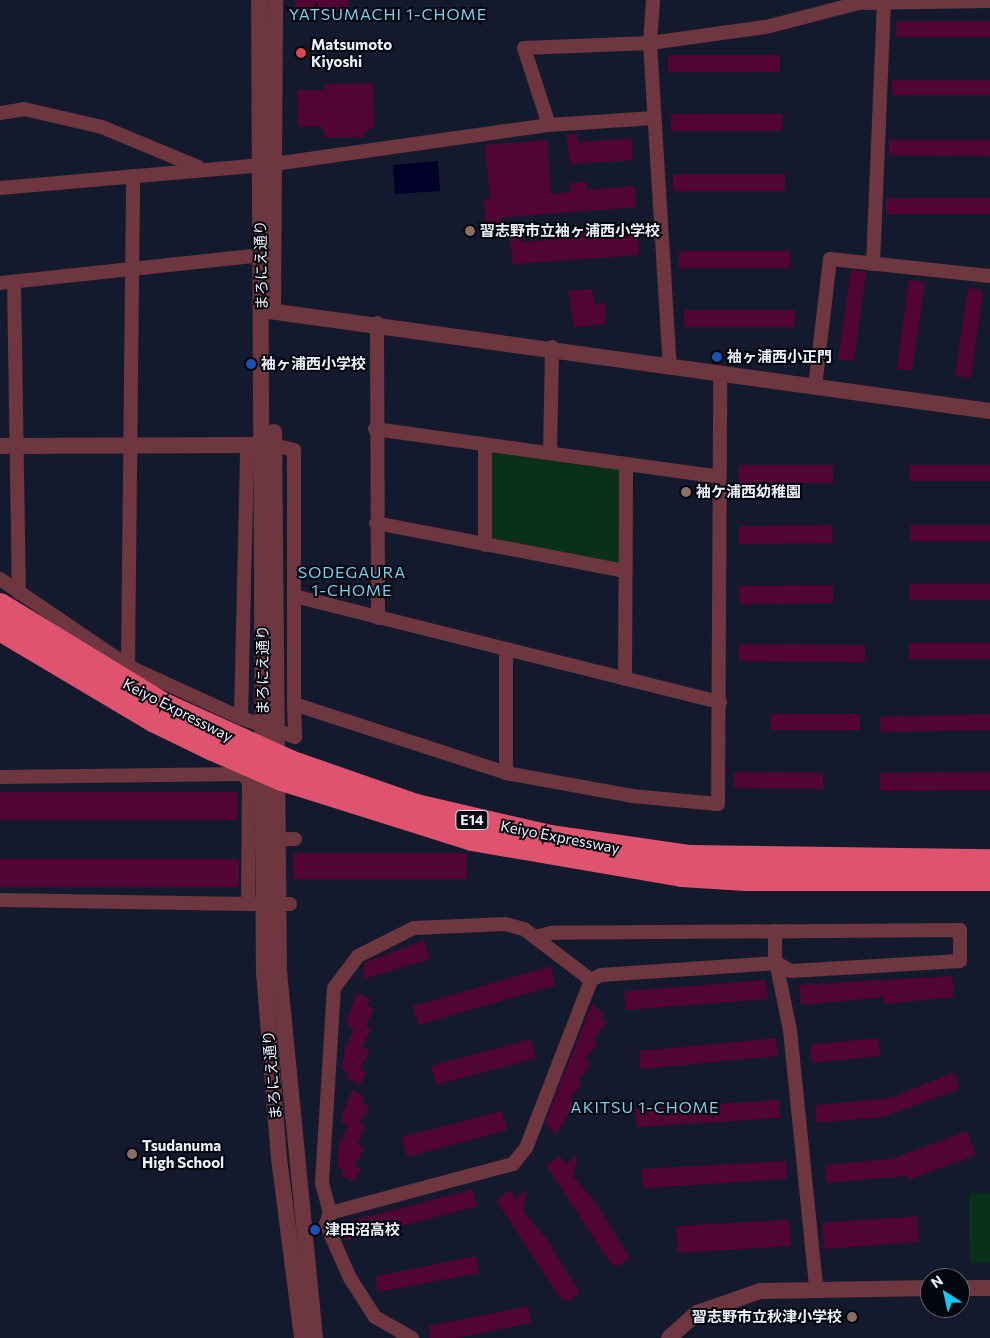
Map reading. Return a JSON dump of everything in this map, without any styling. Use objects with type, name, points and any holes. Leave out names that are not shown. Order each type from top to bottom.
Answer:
[{"type":"highway","name":"Keiyo Expressway","points":[[10,599],[164,705],[270,764],[416,806],[622,850],[746,860],[990,861]]},
{"type":"highway","name":"Keiyo Expressway","points":[[0,629],[155,721],[472,839],[654,870],[746,879],[990,879]]},
{"type":"street","name":"まろにえ通り","points":[[259,0],[267,164],[267,311],[261,445],[270,764],[279,971],[315,1338]]},
{"type":"street","name":"まろにえ通り","points":[[267,164],[275,0]]},
{"type":"street","points":[[653,0],[650,42],[670,367]]},
{"type":"street","points":[[549,125],[524,48],[650,42],[766,27],[859,3],[884,1],[990,1]]},
{"type":"street","points":[[873,264],[884,1]]},
{"type":"street","points":[[0,113],[24,109],[102,127],[168,156],[204,169]]},
{"type":"street","points":[[0,188],[267,164],[549,125],[654,118]]},
{"type":"street","points":[[166,172],[168,156]]},
{"type":"street","points":[[128,666],[130,446],[136,266],[133,176]]},
{"type":"street","points":[[10,599],[7,282],[136,266],[267,255]]},
{"type":"street","points":[[815,387],[830,259],[990,276]]},
{"type":"street","points":[[267,311],[377,323],[552,347],[670,367],[990,411]]},
{"type":"street","points":[[377,323],[376,523],[378,618]]},
{"type":"street","points":[[550,454],[552,347]]},
{"type":"street","points":[[294,704],[339,722],[506,773],[632,796],[718,804],[720,702],[720,374]]},
{"type":"street","points":[[376,430],[719,477]]},
{"type":"street","points":[[0,580],[10,599],[128,666],[240,718],[295,736],[294,450],[261,445],[8,446]]},
{"type":"street","points":[[240,718],[261,445]]},
{"type":"street","points":[[485,445],[485,545]]},
{"type":"street","points":[[625,679],[626,465]]},
{"type":"street","points":[[376,523],[625,571]]},
{"type":"street","points":[[294,596],[720,702]]},
{"type":"street","points":[[506,649],[506,773]]},
{"type":"street","name":"まろにえ通り","points":[[270,764],[264,972],[279,1158],[302,1338]]},
{"type":"street","points":[[0,776],[244,774],[249,783],[248,904]]},
{"type":"street","points":[[249,840],[295,839]]},
{"type":"street","points":[[0,900],[290,904]]},
{"type":"street","points":[[412,1338],[375,1317],[356,1290],[330,1240],[326,1224],[330,1214],[322,1183],[334,988],[358,956],[414,928],[505,924],[535,937],[591,980]]},
{"type":"street","points":[[330,1214],[514,1164],[526,1148],[591,980],[600,974],[777,963],[791,971],[960,961],[960,930],[551,932],[535,937]]},
{"type":"street","points":[[775,931],[777,963],[790,1030],[816,1288]]},
{"type":"street","points":[[669,1338],[697,1313],[722,1300],[760,1291],[816,1288],[920,1288]]},
{"type":"street","points":[[970,1288],[990,1288]]},
{"type":"green space","points":[[489,450],[619,468],[619,567],[489,541]]},
{"type":"green space","points":[[969,1193],[990,1193],[990,1263],[970,1263]]},
{"type":"water","points":[[438,161],[440,191],[395,194],[393,165]]},
{"type":"building","points":[[294,0],[348,0],[348,10],[297,13]]},
{"type":"building","points":[[896,21],[990,21],[990,37],[896,37]]},
{"type":"building","points":[[668,55],[780,55],[780,72],[668,72]]},
{"type":"building","points":[[892,80],[990,80],[990,95],[892,95]]},
{"type":"building","points":[[373,83],[374,127],[364,132],[364,137],[326,138],[321,126],[298,127],[297,90],[325,90],[325,84]]},
{"type":"building","points":[[671,114],[783,114],[782,131],[671,131]]},
{"type":"building","points":[[577,134],[578,142],[631,138],[633,160],[570,164],[566,135]]},
{"type":"building","points":[[547,140],[551,194],[570,192],[569,183],[586,182],[587,190],[635,186],[636,207],[500,218],[500,224],[486,225],[484,199],[490,198],[485,145]]},
{"type":"building","points":[[889,140],[990,140],[990,156],[889,155]]},
{"type":"building","points":[[673,174],[785,174],[785,191],[673,191]]},
{"type":"building","points":[[886,198],[990,198],[990,214],[886,214]]},
{"type":"building","points":[[589,229],[589,237],[638,233],[639,255],[512,264],[510,238],[520,237],[520,242],[574,238],[573,231]]},
{"type":"building","points":[[679,251],[790,251],[790,268],[678,268]]},
{"type":"building","points":[[851,270],[866,272],[854,361],[838,359]]},
{"type":"building","points":[[909,280],[925,282],[912,371],[897,369]]},
{"type":"building","points":[[968,288],[983,290],[971,378],[955,376]]},
{"type":"building","points":[[592,289],[595,304],[605,303],[606,324],[574,327],[568,291]]},
{"type":"building","points":[[684,310],[795,310],[795,327],[684,327]]},
{"type":"building","points":[[739,465],[833,465],[833,483],[739,483]]},
{"type":"building","points":[[909,465],[990,465],[990,481],[909,481]]},
{"type":"building","points":[[832,525],[833,543],[739,544],[739,526]]},
{"type":"building","points":[[910,525],[990,525],[990,541],[910,541]]},
{"type":"building","points":[[909,584],[990,584],[990,600],[909,600]]},
{"type":"building","points":[[833,585],[833,603],[740,604],[739,586]]},
{"type":"building","points":[[909,643],[990,643],[990,659],[909,659]]},
{"type":"building","points":[[739,644],[865,645],[865,662],[739,661]]},
{"type":"building","points":[[771,714],[860,714],[860,730],[771,730]]},
{"type":"building","points":[[990,714],[990,730],[881,732],[880,717]]},
{"type":"building","points":[[734,772],[823,773],[823,789],[734,788]]},
{"type":"building","points":[[990,772],[990,790],[880,791],[880,773]]},
{"type":"building","points":[[0,792],[237,792],[237,820],[0,820]]},
{"type":"building","points":[[293,853],[467,853],[467,879],[293,879]]},
{"type":"building","points":[[0,859],[239,859],[239,887],[0,887]]},
{"type":"building","points":[[424,940],[430,959],[363,979],[364,963]]},
{"type":"building","points":[[551,966],[556,985],[418,1025],[413,1006]]},
{"type":"building","points":[[952,976],[954,997],[884,1004],[883,997],[801,1005],[799,985]]},
{"type":"building","points":[[766,980],[768,999],[626,1010],[624,991]]},
{"type":"building","points":[[357,993],[370,999],[367,1005],[374,1009],[366,1026],[371,1029],[362,1047],[370,1051],[360,1069],[366,1072],[360,1085],[346,1078],[349,1073],[342,1069],[345,1048],[354,1029],[348,1026],[347,1018]]},
{"type":"building","points":[[592,1004],[605,1014],[601,1018],[607,1023],[593,1039],[598,1043],[585,1059],[591,1064],[578,1080],[582,1084],[570,1099],[575,1103],[557,1134],[546,1125],[547,1117]]},
{"type":"building","points":[[776,1038],[778,1056],[640,1069],[639,1051]]},
{"type":"building","points":[[878,1038],[880,1056],[812,1063],[810,1045]]},
{"type":"building","points":[[531,1039],[536,1058],[436,1085],[431,1066]]},
{"type":"building","points":[[954,1072],[960,1089],[882,1117],[816,1123],[815,1105],[891,1098]]},
{"type":"building","points":[[352,1090],[365,1097],[362,1103],[369,1106],[360,1123],[366,1126],[357,1144],[364,1148],[355,1166],[361,1169],[354,1182],[341,1176],[344,1170],[337,1167],[339,1145],[348,1126],[342,1123],[342,1116]]},
{"type":"building","points":[[779,1100],[780,1118],[637,1127],[635,1109]]},
{"type":"building","points":[[502,1111],[507,1130],[407,1157],[402,1137]]},
{"type":"building","points":[[967,1131],[976,1155],[908,1180],[907,1176],[826,1183],[825,1165],[891,1159]]},
{"type":"building","points":[[578,1154],[573,1176],[596,1203],[630,1258],[618,1266],[611,1264],[546,1165],[560,1156],[566,1164]]},
{"type":"building","points":[[786,1161],[787,1179],[643,1188],[641,1169]]},
{"type":"building","points":[[473,1189],[477,1206],[345,1241],[340,1224]]},
{"type":"building","points":[[528,1189],[523,1211],[546,1238],[580,1293],[568,1301],[561,1299],[496,1200],[510,1190],[516,1199]]},
{"type":"building","points":[[917,1216],[919,1242],[824,1249],[822,1223]]},
{"type":"building","points":[[789,1220],[791,1246],[678,1253],[676,1226]]},
{"type":"building","points":[[476,1256],[479,1273],[377,1292],[376,1276]]},
{"type":"building","points":[[528,1306],[531,1323],[456,1338],[430,1338],[429,1326]]},
{"type":"place","name":"Matsumoto Kiyoshi","points":[[301,53]]},
{"type":"place","name":"習志野市立袖ヶ浦西小学校","points":[[470,231]]},
{"type":"place","name":"袖ヶ浦西小正門","points":[[717,357]]},
{"type":"place","name":"袖ヶ浦西小学校","points":[[251,364]]},
{"type":"place","name":"袖ケ浦西幼稚園","points":[[686,492]]},
{"type":"place","name":"Tsudanuma High School","points":[[132,1154]]},
{"type":"place","name":"津田沼高校","points":[[315,1230]]},
{"type":"place","name":"習志野市立秋津小学校","points":[[852,1317]]},
{"type":"district","name":"YATSUMACHI 1-CHOME","points":[[388,14]]},
{"type":"district","name":"SODEGAURA 1-CHOME","points":[[352,581]]},
{"type":"district","name":"AKITSU 1-CHOME","points":[[645,1107]]}]
